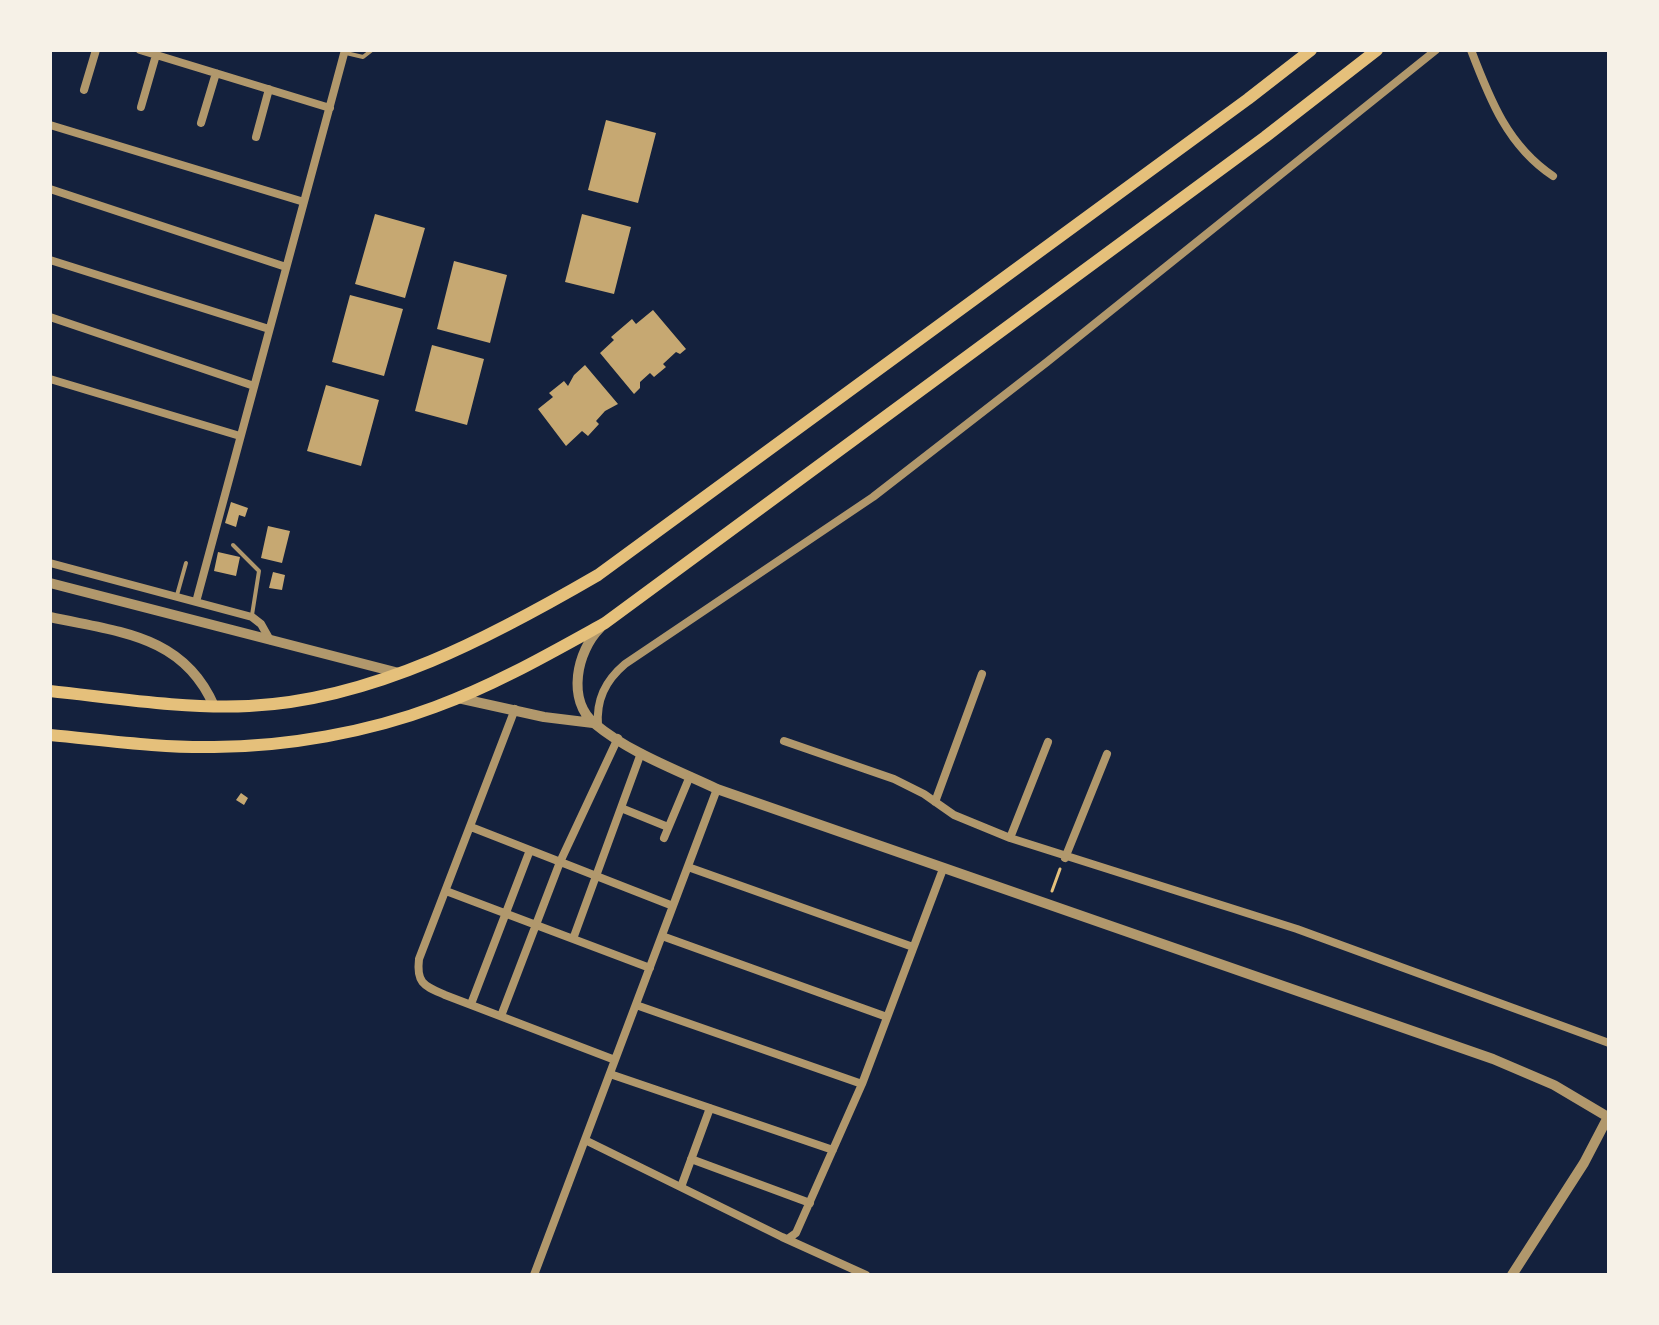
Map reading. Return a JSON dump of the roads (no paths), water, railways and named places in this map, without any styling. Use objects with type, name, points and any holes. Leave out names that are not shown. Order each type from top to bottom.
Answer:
[{"type":"main road","points":[[50,691],[214,706],[276,703],[325,696],[399,673],[514,624],[598,575],[1311,50]]},
{"type":"main road","points":[[50,735],[211,748],[258,746],[350,731],[432,708],[524,668],[605,623],[1252,147],[1377,50]]},
{"type":"street","points":[[84,90],[96,50]]},
{"type":"street","points":[[140,50],[330,108]]},
{"type":"street","points":[[196,602],[345,52],[334,50]]},
{"type":"street","points":[[596,725],[602,691],[616,671],[873,497],[1047,362],[1436,50]]},
{"type":"street","points":[[1471,50],[1506,130],[1527,156],[1553,176]]},
{"type":"street","points":[[141,107],[156,55]]},
{"type":"street","points":[[201,123],[216,73]]},
{"type":"street","points":[[256,137],[269,89]]},
{"type":"street","points":[[50,125],[304,202]]},
{"type":"street","points":[[50,189],[286,267]]},
{"type":"street","points":[[50,260],[269,329]]},
{"type":"street","points":[[50,317],[254,386]]},
{"type":"street","points":[[50,379],[240,436]]},
{"type":"street","points":[[50,563],[252,617],[268,632],[270,640]]},
{"type":"street","points":[[50,583],[399,673]]},
{"type":"street","points":[[50,617],[134,636],[174,653],[194,672],[214,706]]},
{"type":"street","points":[[596,725],[580,700],[578,672],[587,645],[605,623]]},
{"type":"street","points":[[935,802],[982,674]]},
{"type":"street","points":[[458,698],[596,725],[641,753],[717,789],[1493,1059],[1554,1085],[1609,1117],[1584,1163],[1512,1275]]},
{"type":"street","points":[[515,709],[419,959],[417,973],[421,982],[431,988],[615,1060]]},
{"type":"street","points":[[501,1016],[560,862],[618,738]]},
{"type":"street","points":[[784,741],[894,779],[954,815],[1010,838],[1065,858],[1297,929],[1609,1043]]},
{"type":"street","points":[[1010,838],[1048,742]]},
{"type":"street","points":[[573,939],[641,753]]},
{"type":"street","points":[[1065,858],[1107,754]]},
{"type":"street","points":[[664,838],[690,776]]},
{"type":"street","points":[[534,1275],[717,789]]},
{"type":"street","points":[[621,808],[668,827]]},
{"type":"street","points":[[471,827],[673,906]]},
{"type":"street","points":[[471,1004],[530,850]]},
{"type":"street","points":[[688,867],[913,947]]},
{"type":"street","points":[[789,1238],[796,1233],[862,1084],[943,869]]},
{"type":"street","points":[[446,891],[650,968]]},
{"type":"street","points":[[662,936],[887,1017]]},
{"type":"street","points":[[636,1005],[862,1084]]},
{"type":"street","points":[[610,1074],[833,1150]]},
{"type":"street","points":[[681,1187],[710,1108]]},
{"type":"street","points":[[585,1140],[866,1275]]},
{"type":"street","points":[[691,1159],[810,1203]]},
{"type":"lane","points":[[345,52],[363,57],[372,50]]},
{"type":"lane","points":[[233,545],[259,571],[252,617]]},
{"type":"lane","points":[[176,597],[186,563]]}]
